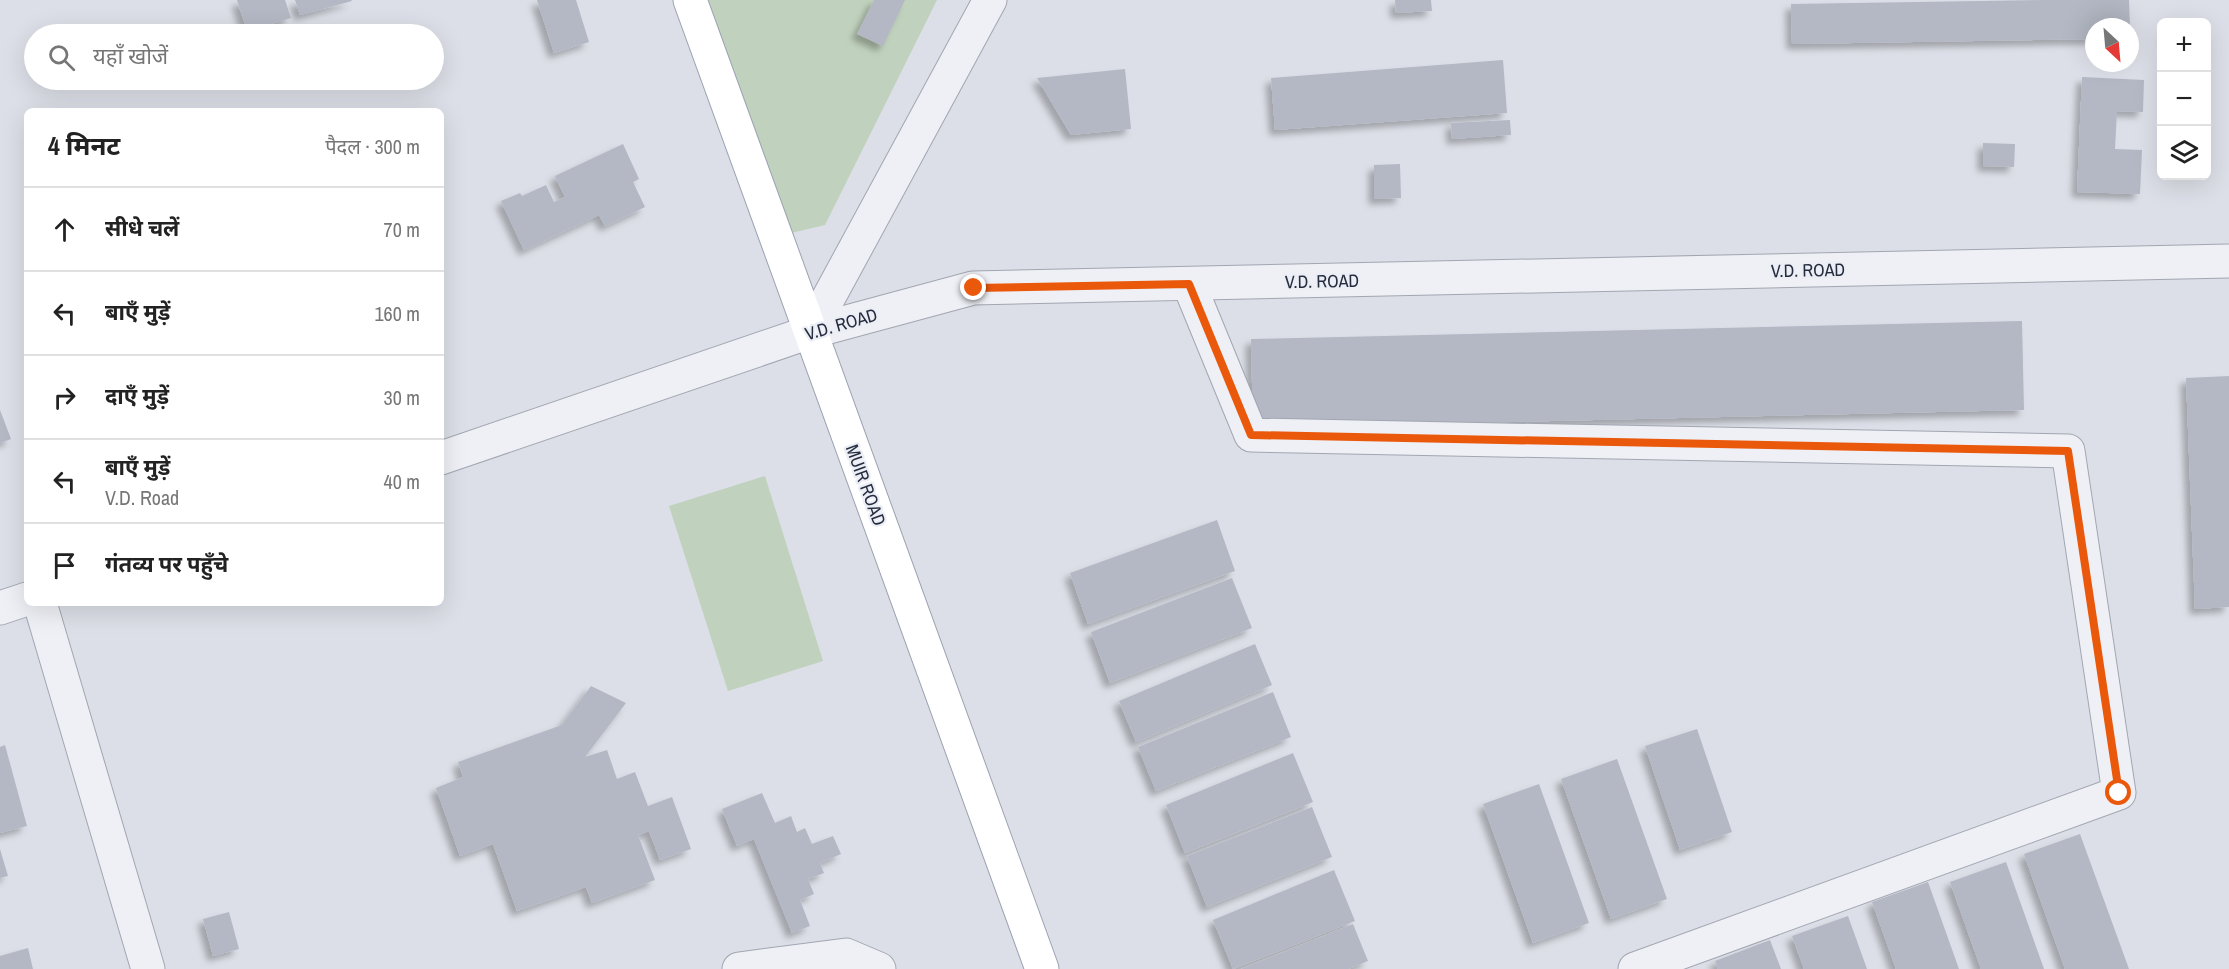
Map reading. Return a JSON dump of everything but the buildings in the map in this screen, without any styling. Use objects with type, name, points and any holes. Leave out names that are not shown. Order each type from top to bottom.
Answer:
[{"type":"main road","name":"MUIR ROAD","points":[[690,0],[1042,969]]},
{"type":"street","points":[[810,332],[990,0]]},
{"type":"street","name":"V.D. ROAD","points":[[444,457],[810,332],[974,288],[2229,261]]},
{"type":"street","points":[[1189,284],[1251,435],[2068,451],[2119,793],[1635,969]]},
{"type":"street","points":[[0,608],[24,600]]},
{"type":"street","points":[[41,606],[148,969]]},
{"type":"street","points":[[739,969],[846,955],[879,969]]},
{"type":"green space","points":[[707,0],[937,0],[825,225],[787,234]]},
{"type":"green space","points":[[765,476],[823,661],[728,691],[669,506]]},
{"type":"route","points":[[974,288],[1189,284],[1251,435],[2068,451],[2119,793]]}]
